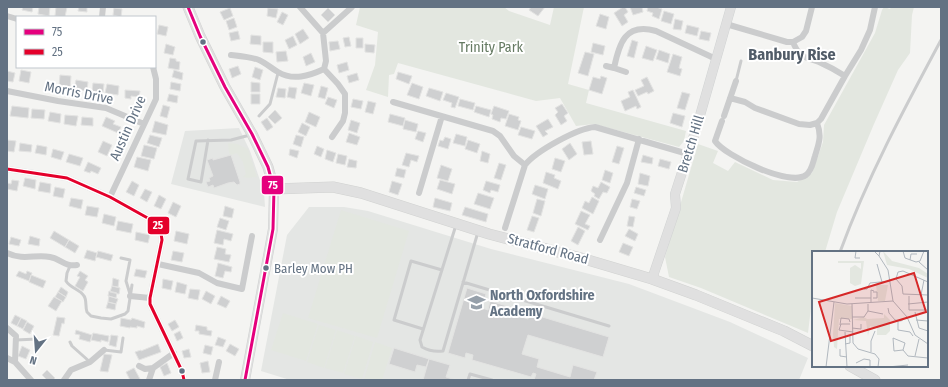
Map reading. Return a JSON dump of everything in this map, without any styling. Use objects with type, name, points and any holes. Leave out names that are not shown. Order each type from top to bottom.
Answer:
[{"type":"main road","points":[[188,7],[200,36],[225,87],[252,134],[268,167],[274,189]]},
{"type":"main road","name":"Stratford Road","points":[[274,189],[319,187],[361,192],[478,230],[652,279],[696,295],[784,331],[812,345]]},
{"type":"main road","points":[[852,367],[875,380]]},
{"type":"street","points":[[300,7],[323,33],[326,61],[324,69]]},
{"type":"street","points":[[323,33],[352,7]]},
{"type":"street","name":"Bretch Hill","points":[[652,279],[676,208],[675,194],[731,7]]},
{"type":"street","points":[[726,24],[787,42],[793,42],[802,37],[806,31],[812,7]]},
{"type":"street","points":[[730,98],[745,102],[755,108],[799,124],[810,125],[817,123],[861,50],[870,30],[875,7]]},
{"type":"street","points":[[614,68],[621,43],[628,35],[638,28],[648,28],[656,31],[716,59]]},
{"type":"street","points":[[793,42],[796,50],[805,58],[819,62],[845,76]]},
{"type":"street","points":[[231,55],[257,59],[278,72],[294,77],[306,76],[324,69]]},
{"type":"street","points":[[606,66],[626,72]]},
{"type":"street","name":"Austin Drive","points":[[110,197],[156,99],[156,79],[153,68]]},
{"type":"street","points":[[324,69],[345,94],[345,113],[343,121],[332,137]]},
{"type":"street","points":[[736,81],[715,140],[724,150],[754,166],[780,176],[802,177],[806,175],[810,171],[819,144],[820,132],[817,123]]},
{"type":"street","name":"Morris Drive","points":[[7,91],[58,101],[106,108],[144,124]]},
{"type":"street","points":[[394,102],[493,131],[500,136],[514,156],[525,165]]},
{"type":"street","points":[[419,193],[442,116]]},
{"type":"street","points":[[505,228],[525,165],[530,158],[582,129],[596,127],[688,154]]},
{"type":"street","points":[[600,240],[627,182],[639,139]]},
{"type":"street","points":[[7,169],[67,178],[110,197],[153,221],[160,227],[162,240],[150,298],[152,310],[174,353],[182,371],[184,380]]},
{"type":"street","points":[[245,380],[273,230],[274,189]]},
{"type":"street","points":[[241,296],[252,236]]},
{"type":"street","points":[[7,253],[16,257],[51,257],[74,266]]},
{"type":"street","points":[[158,264],[199,273],[217,284],[242,289]]},
{"type":"street","points":[[130,296],[150,298]]},
{"type":"street","points":[[7,328],[16,336],[15,362]]},
{"type":"street","points":[[67,379],[71,370],[90,362],[104,350]]},
{"type":"street","points":[[139,366],[145,369],[153,368],[174,353]]},
{"type":"street","points":[[7,358],[15,362],[31,380]]},
{"type":"street","points":[[219,362],[215,379],[222,380]]},
{"type":"street","points":[[148,380],[153,368]]},
{"type":"lane","points":[[840,251],[871,176],[894,127],[941,40]]},
{"type":"lane","points":[[736,81],[741,61]]},
{"type":"lane","points":[[259,116],[270,104],[278,72]]},
{"type":"lane","points":[[208,140],[201,182],[188,179],[196,141],[208,140],[239,138],[252,134]]},
{"type":"lane","points":[[457,223],[420,340],[422,347],[427,350],[435,352],[443,351],[478,230]]},
{"type":"lane","points":[[121,258],[130,260],[126,281],[130,296]]},
{"type":"lane","points":[[423,329],[394,320],[411,261],[442,270]]},
{"type":"lane","points":[[74,266],[67,273],[66,282],[86,298],[86,310],[91,316],[111,319],[125,314],[128,311],[132,285]]},
{"type":"lane","points":[[463,282],[609,326]]},
{"type":"lane","points":[[104,350],[121,352],[123,338]]},
{"type":"lane","points":[[16,340],[37,339]]},
{"type":"lane","points":[[70,342],[72,346],[90,362]]},
{"type":"lane","points":[[468,380],[470,374],[492,380]]},
{"type":"shaded area","points":[[239,128],[250,151],[264,192],[265,207],[171,184],[185,131]]},
{"type":"shaded area","name":"North Oxfordshire Academy","points":[[309,207],[344,207],[368,211],[491,249],[629,284],[730,322],[808,358],[799,380],[290,380],[261,371],[287,235]]},
{"type":"green space","name":"Trinity Park","points":[[360,7],[504,7],[509,11],[550,25],[554,7],[584,7],[568,84],[589,90],[586,103],[686,131],[684,141],[679,147],[594,124],[576,126],[560,98],[536,101],[398,63],[394,74],[389,75],[388,97],[366,90],[375,65],[378,32],[356,25]]},
{"type":"green space","points":[[884,7],[890,9],[891,7],[914,7],[912,15],[910,53],[898,70],[874,124],[837,212],[825,251],[812,251],[812,299],[808,333],[701,288],[669,277],[665,257],[698,144],[718,151],[713,163],[728,171],[735,162],[773,180],[797,182],[812,173],[823,142],[824,125],[875,33]]},
{"type":"green space","points":[[228,143],[237,144],[248,149],[257,177],[243,177],[246,174],[243,162],[237,153],[231,155],[229,153]]},
{"type":"green space","points":[[341,210],[409,231],[377,338],[308,318]]},
{"type":"green space","points":[[283,313],[318,324],[306,361],[271,350]]},
{"type":"green space","points":[[319,325],[336,330],[324,368],[307,362]]},
{"type":"green space","points":[[337,330],[355,336],[343,373],[325,368]]},
{"type":"green space","points":[[356,336],[373,342],[362,379],[344,374]]},
{"type":"green space","points":[[375,342],[392,348],[382,380],[364,380]]},
{"type":"building","points":[[23,7],[33,7],[32,12],[22,10]]},
{"type":"building","points":[[39,7],[50,7],[49,16],[38,14]]},
{"type":"building","points":[[56,7],[67,7],[65,16],[55,16]]},
{"type":"building","points":[[79,7],[87,7],[87,12],[78,11]]},
{"type":"building","points":[[531,7],[545,7],[538,16],[529,10]]},
{"type":"building","points":[[625,7],[628,12],[624,15],[628,22],[622,26],[614,13]]},
{"type":"building","points":[[630,7],[642,7],[643,12],[633,15]]},
{"type":"building","points":[[648,7],[662,9],[659,19],[652,16],[653,13],[647,11]]},
{"type":"building","points":[[114,8],[122,9],[121,16],[113,15]]},
{"type":"building","points":[[230,8],[233,16],[224,20],[220,12]]},
{"type":"building","points":[[268,8],[278,9],[276,18],[267,16]]},
{"type":"building","points":[[328,8],[335,15],[328,22],[321,15]]},
{"type":"building","points":[[664,11],[674,14],[671,24],[661,21]]},
{"type":"building","points":[[282,12],[288,15],[283,25],[277,22]]},
{"type":"building","points":[[600,14],[609,17],[606,29],[596,26]]},
{"type":"building","points":[[234,18],[237,27],[229,30],[226,21]]},
{"type":"building","points":[[675,19],[683,21],[681,30],[673,29]]},
{"type":"building","points":[[159,25],[168,27],[166,36],[157,34]]},
{"type":"building","points":[[687,25],[699,28],[697,36],[685,33]]},
{"type":"building","points":[[303,29],[309,38],[300,44],[295,34]]},
{"type":"building","points":[[238,31],[240,39],[231,41],[229,33]]},
{"type":"building","points":[[701,31],[711,33],[709,41],[699,39]]},
{"type":"building","points":[[251,35],[261,36],[261,45],[250,44]]},
{"type":"building","points":[[293,36],[297,45],[289,49],[285,40]]},
{"type":"building","points":[[349,37],[351,46],[345,47],[343,38]]},
{"type":"building","points":[[356,38],[363,38],[363,48],[356,48]]},
{"type":"building","points":[[632,40],[638,42],[634,58],[627,56]]},
{"type":"building","points":[[338,41],[340,49],[330,51],[329,42]]},
{"type":"building","points":[[263,42],[273,42],[273,53],[263,52]]},
{"type":"building","points":[[593,43],[605,46],[603,55],[591,52]]},
{"type":"building","points":[[166,44],[175,47],[173,55],[164,53]]},
{"type":"building","points":[[365,44],[375,45],[374,53],[365,52]]},
{"type":"building","points":[[646,46],[657,50],[653,61],[642,58]]},
{"type":"building","points":[[659,50],[670,54],[668,63],[656,59]]},
{"type":"building","points":[[286,51],[288,61],[277,62],[276,52]]},
{"type":"building","points":[[585,52],[594,54],[588,76],[578,73]]},
{"type":"building","points":[[311,53],[315,62],[306,66],[303,57]]},
{"type":"building","points":[[673,54],[682,57],[679,68],[682,69],[680,76],[667,72]]},
{"type":"building","points":[[170,58],[176,59],[176,61],[180,62],[179,70],[168,68]]},
{"type":"building","points":[[347,62],[349,70],[339,73],[337,65]]},
{"type":"building","points":[[238,66],[241,74],[232,78],[229,69]]},
{"type":"building","points":[[255,67],[263,70],[260,80],[252,77]]},
{"type":"building","points":[[21,70],[31,72],[29,83],[19,81]]},
{"type":"building","points":[[174,70],[183,73],[182,80],[172,77]]},
{"type":"building","points":[[7,71],[15,73],[13,82],[7,81]]},
{"type":"building","points":[[398,72],[412,76],[409,84],[396,79]]},
{"type":"building","points":[[357,73],[359,80],[349,83],[347,76]]},
{"type":"building","points":[[60,75],[71,76],[70,89],[59,87]]},
{"type":"building","points":[[601,76],[607,78],[602,94],[589,90],[593,77],[600,79]]},
{"type":"building","points":[[647,77],[654,91],[638,96],[635,90],[644,86],[641,80]]},
{"type":"building","points":[[76,80],[88,82],[87,91],[74,89]]},
{"type":"building","points":[[171,82],[181,84],[180,91],[170,89]]},
{"type":"building","points":[[251,82],[260,83],[260,92],[251,92]]},
{"type":"building","points":[[93,83],[104,84],[103,93],[92,91]]},
{"type":"building","points":[[304,83],[314,85],[311,96],[301,93]]},
{"type":"building","points":[[412,83],[423,87],[419,99],[407,95]]},
{"type":"building","points":[[107,84],[119,86],[118,95],[105,93]]},
{"type":"building","points":[[321,86],[328,88],[325,99],[318,97]]},
{"type":"building","points":[[289,87],[297,88],[295,99],[287,97]]},
{"type":"building","points":[[278,88],[286,89],[285,98],[276,97]]},
{"type":"building","points":[[429,88],[443,92],[440,101],[426,96]]},
{"type":"building","points":[[125,90],[140,91],[139,97],[131,96],[131,99],[125,98]]},
{"type":"building","points":[[633,90],[641,107],[637,109],[636,106],[625,111],[621,101],[630,97],[628,92]]},
{"type":"building","points":[[682,92],[690,94],[685,110],[677,108]]},
{"type":"building","points":[[446,93],[459,97],[455,108],[451,107],[452,103],[443,100]]},
{"type":"building","points":[[169,94],[178,96],[177,103],[167,101]]},
{"type":"building","points":[[251,94],[260,94],[260,104],[251,104]]},
{"type":"building","points":[[328,97],[337,100],[334,108],[325,104]]},
{"type":"building","points":[[353,99],[363,101],[361,109],[351,107]]},
{"type":"building","points":[[460,99],[475,103],[473,110],[458,106]]},
{"type":"building","points":[[368,101],[376,103],[373,114],[365,112]]},
{"type":"building","points":[[562,104],[568,113],[564,116],[567,121],[561,125],[555,115],[558,112],[555,108]]},
{"type":"building","points":[[163,105],[170,107],[167,118],[160,116]]},
{"type":"building","points":[[12,106],[29,108],[28,118],[10,116]]},
{"type":"building","points":[[476,106],[491,110],[489,117],[474,112]]},
{"type":"building","points":[[494,106],[509,111],[506,119],[501,118],[500,122],[492,119],[493,115],[491,114]]},
{"type":"building","points":[[32,109],[45,110],[44,119],[31,118]]},
{"type":"building","points":[[275,110],[282,118],[275,124],[268,117]]},
{"type":"building","points":[[50,112],[61,114],[60,123],[48,121]]},
{"type":"building","points":[[309,112],[320,117],[316,127],[305,122]]},
{"type":"building","points":[[673,113],[685,116],[682,127],[670,123]]},
{"type":"building","points":[[390,114],[405,118],[403,126],[388,122]]},
{"type":"building","points":[[509,114],[519,117],[518,120],[521,121],[518,130],[505,126]]},
{"type":"building","points":[[65,115],[78,116],[76,126],[64,124]]},
{"type":"building","points":[[82,117],[93,118],[93,126],[81,125]]},
{"type":"building","points":[[106,117],[115,121],[113,124],[121,127],[118,133],[102,126]]},
{"type":"building","points":[[267,118],[273,127],[267,131],[261,122]]},
{"type":"building","points":[[548,119],[553,127],[545,131],[548,134],[543,137],[536,126]]},
{"type":"building","points":[[351,120],[360,123],[357,133],[348,130]]},
{"type":"building","points":[[405,120],[418,124],[416,132],[403,129]]},
{"type":"building","points":[[155,121],[168,125],[166,135],[152,132]]},
{"type":"building","points":[[302,123],[310,127],[306,136],[298,132]]},
{"type":"building","points":[[521,127],[535,131],[532,139],[518,135]]},
{"type":"building","points":[[418,131],[426,133],[423,142],[415,139]]},
{"type":"building","points":[[349,133],[360,137],[357,145],[346,142]]},
{"type":"building","points":[[456,134],[467,137],[465,146],[453,143]]},
{"type":"building","points":[[150,135],[162,138],[159,147],[147,143]]},
{"type":"building","points":[[296,135],[304,137],[301,147],[293,144]]},
{"type":"building","points":[[445,137],[451,139],[448,149],[438,146],[440,140],[443,141]]},
{"type":"building","points":[[7,140],[16,141],[14,152],[7,151]]},
{"type":"building","points":[[468,140],[480,144],[477,153],[465,149]]},
{"type":"building","points":[[103,141],[112,145],[107,156],[98,152]]},
{"type":"building","points":[[591,141],[593,154],[584,155],[582,142]]},
{"type":"building","points":[[20,143],[32,145],[31,152],[19,151]]},
{"type":"building","points":[[570,143],[577,154],[569,160],[562,149]]},
{"type":"building","points":[[37,145],[47,147],[46,155],[35,153]]},
{"type":"building","points":[[144,145],[157,148],[154,159],[141,156]]},
{"type":"building","points":[[317,146],[324,149],[321,157],[314,154]]},
{"type":"building","points":[[617,146],[624,148],[619,164],[612,162]]},
{"type":"building","points":[[53,149],[64,152],[61,160],[51,157]]},
{"type":"building","points":[[290,149],[299,151],[297,158],[289,155]]},
{"type":"building","points":[[327,150],[336,153],[333,162],[325,159]]},
{"type":"building","points":[[482,151],[490,154],[488,163],[480,161]]},
{"type":"building","points":[[406,153],[419,156],[417,162],[411,160],[409,167],[402,165]]},
{"type":"building","points":[[69,154],[83,158],[80,166],[66,162]]},
{"type":"building","points":[[338,154],[347,156],[345,165],[336,163]]},
{"type":"building","points":[[231,155],[240,184],[237,185],[234,182],[214,188],[213,185],[208,187],[206,182],[210,181],[209,178],[213,176],[207,160],[213,158],[213,160]]},
{"type":"building","points":[[643,155],[653,158],[652,164],[641,162]]},
{"type":"building","points":[[137,157],[151,160],[148,171],[134,167]]},
{"type":"building","points":[[555,158],[565,161],[561,172],[552,169]]},
{"type":"building","points":[[349,159],[357,161],[356,168],[347,167]]},
{"type":"building","points":[[660,159],[671,162],[669,169],[658,166]]},
{"type":"building","points":[[88,162],[101,168],[98,174],[91,171],[90,173],[84,171]]},
{"type":"building","points":[[499,163],[506,165],[501,180],[494,178]]},
{"type":"building","points":[[441,165],[452,169],[448,181],[437,178]]},
{"type":"building","points":[[397,168],[406,170],[404,178],[395,176]]},
{"type":"building","points":[[605,170],[613,173],[610,183],[602,180]]},
{"type":"building","points":[[546,172],[555,175],[554,178],[561,181],[558,189],[543,183]]},
{"type":"building","points":[[640,173],[650,176],[648,186],[638,184]]},
{"type":"building","points":[[25,178],[36,180],[35,189],[23,186]]},
{"type":"building","points":[[12,180],[19,181],[17,191],[7,189],[7,183],[11,184]]},
{"type":"building","points":[[440,180],[455,184],[452,194],[437,189]]},
{"type":"building","points":[[132,181],[139,185],[134,196],[126,192]]},
{"type":"building","points":[[392,181],[402,184],[398,195],[389,192]]},
{"type":"building","points":[[486,181],[500,185],[498,192],[491,190],[490,193],[483,190]]},
{"type":"building","points":[[40,182],[51,184],[50,193],[38,191]]},
{"type":"building","points":[[601,182],[610,187],[607,193],[603,192],[599,199],[594,196],[595,194],[591,191],[593,186],[598,188]]},
{"type":"building","points":[[535,185],[548,189],[545,199],[532,194]]},
{"type":"building","points":[[55,187],[65,189],[63,198],[53,196]]},
{"type":"building","points":[[636,187],[646,190],[644,196],[634,193]]},
{"type":"building","points":[[145,189],[152,192],[147,202],[140,198]]},
{"type":"building","points":[[478,193],[494,198],[490,209],[474,204]]},
{"type":"building","points":[[159,195],[166,199],[161,209],[154,206]]},
{"type":"building","points":[[592,197],[599,201],[593,214],[582,208],[585,201],[589,203]]},
{"type":"building","points":[[71,198],[83,200],[81,209],[69,206]]},
{"type":"building","points":[[435,198],[452,203],[450,211],[433,207]]},
{"type":"building","points":[[537,199],[545,201],[541,216],[533,213]]},
{"type":"building","points":[[632,199],[640,201],[637,209],[630,207]]},
{"type":"building","points":[[173,202],[181,206],[176,217],[168,213]]},
{"type":"building","points":[[87,206],[99,208],[97,217],[85,215]]},
{"type":"building","points":[[225,206],[234,209],[232,218],[223,216]]},
{"type":"building","points":[[465,207],[488,214],[486,222],[462,215]]},
{"type":"building","points":[[581,211],[590,215],[585,224],[590,226],[588,230],[575,224]]},
{"type":"building","points":[[104,214],[116,217],[114,226],[102,223]]},
{"type":"building","points":[[532,216],[539,218],[534,232],[527,230]]},
{"type":"building","points":[[629,216],[635,217],[633,227],[627,226]]},
{"type":"building","points":[[220,218],[229,221],[226,230],[217,227]]},
{"type":"building","points":[[118,221],[133,224],[131,233],[116,230]]},
{"type":"building","points":[[578,227],[585,231],[578,245],[571,241]]},
{"type":"building","points":[[629,229],[638,234],[635,241],[625,236]]},
{"type":"building","points":[[217,230],[233,234],[231,241],[224,239],[223,245],[214,243]]},
{"type":"building","points":[[54,231],[69,240],[65,247],[50,238]]},
{"type":"building","points":[[176,231],[189,234],[187,244],[174,241]]},
{"type":"building","points":[[136,232],[150,235],[148,243],[135,240]]},
{"type":"building","points":[[30,236],[40,239],[39,246],[28,244]]},
{"type":"building","points":[[11,237],[21,240],[19,246],[9,244]]},
{"type":"building","points":[[69,240],[79,246],[75,253],[65,247]]},
{"type":"building","points":[[623,243],[633,247],[629,256],[619,252]]},
{"type":"building","points":[[217,247],[226,249],[225,254],[231,255],[229,262],[214,259]]},
{"type":"building","points":[[87,250],[97,253],[95,261],[84,258]]},
{"type":"building","points":[[98,251],[113,255],[111,261],[96,257]]},
{"type":"building","points":[[173,251],[184,253],[182,262],[171,260]]},
{"type":"building","points":[[218,263],[232,267],[231,272],[225,271],[223,278],[215,276]]},
{"type":"building","points":[[136,269],[147,271],[145,278],[134,276]]},
{"type":"building","points":[[19,271],[26,274],[27,271],[32,273],[29,281],[16,276]]},
{"type":"building","points":[[80,271],[88,276],[85,280],[88,282],[83,291],[75,286],[80,277],[77,276]]},
{"type":"building","points":[[31,275],[46,281],[43,288],[29,282]]},
{"type":"building","points":[[113,278],[119,280],[118,287],[112,286]]},
{"type":"building","points":[[163,279],[173,281],[171,290],[162,288]]},
{"type":"building","points":[[177,282],[187,285],[185,294],[175,292]]},
{"type":"building","points":[[112,286],[120,288],[119,294],[110,292]]},
{"type":"building","points":[[61,287],[68,292],[66,297],[58,292]]},
{"type":"building","points":[[467,288],[486,294],[482,308],[488,310],[490,301],[524,311],[522,317],[528,319],[529,313],[609,337],[603,357],[528,335],[522,354],[539,359],[537,367],[570,377],[573,365],[597,372],[594,380],[534,380],[536,374],[533,373],[531,377],[472,360],[473,355],[466,353],[465,358],[448,353]]},
{"type":"building","points":[[190,289],[200,290],[198,300],[188,298]]},
{"type":"building","points":[[109,291],[117,293],[116,298],[108,296]]},
{"type":"building","points":[[206,291],[215,296],[211,304],[202,299]]},
{"type":"building","points":[[58,292],[66,297],[63,302],[55,297]]},
{"type":"building","points":[[109,296],[118,299],[116,304],[108,302]]},
{"type":"building","points":[[221,296],[230,301],[226,308],[217,304]]},
{"type":"building","points":[[54,297],[62,301],[56,311],[48,306]]},
{"type":"building","points":[[108,302],[116,304],[115,310],[106,308]]},
{"type":"building","points":[[15,315],[21,318],[17,326],[11,323]]},
{"type":"building","points":[[57,317],[65,318],[64,324],[62,323],[59,336],[53,335]]},
{"type":"building","points":[[21,318],[27,321],[23,329],[17,326]]},
{"type":"building","points":[[121,318],[131,320],[132,318],[145,322],[144,328],[137,326],[137,328],[130,328],[120,326]]},
{"type":"building","points":[[175,320],[179,327],[172,331],[168,324]]},
{"type":"building","points":[[27,322],[34,326],[30,334],[23,330]]},
{"type":"building","points":[[196,325],[207,327],[207,330],[212,331],[211,336],[199,334],[199,331],[195,331]]},
{"type":"building","points":[[76,330],[92,335],[90,342],[79,339],[80,335],[75,334]]},
{"type":"building","points":[[180,331],[183,338],[177,341],[174,334]]},
{"type":"building","points":[[93,333],[109,336],[108,342],[91,340]]},
{"type":"building","points":[[111,335],[118,336],[116,347],[109,345]]},
{"type":"building","points":[[218,337],[226,340],[223,347],[215,345]]},
{"type":"building","points":[[158,344],[161,352],[139,360],[135,352]]},
{"type":"building","points":[[230,344],[239,349],[235,356],[226,351]]},
{"type":"building","points":[[205,345],[213,347],[211,355],[203,353]]},
{"type":"building","points":[[22,346],[30,350],[26,359],[18,356]]},
{"type":"building","points":[[394,348],[429,359],[426,367],[417,365],[415,372],[389,364]]},
{"type":"building","points":[[189,349],[191,357],[184,358],[182,351]]},
{"type":"building","points":[[104,354],[112,355],[108,372],[100,371]]},
{"type":"building","points":[[429,359],[450,365],[446,377],[456,380],[423,380]]},
{"type":"building","points":[[208,361],[210,372],[202,373],[200,363]]},
{"type":"building","points":[[167,363],[171,373],[164,376],[160,367]]},
{"type":"building","points":[[134,368],[140,379],[130,380],[126,372]]},
{"type":"building","points":[[47,370],[55,378],[53,380],[47,380],[42,375]]},
{"type":"transit line","name":"75","points":[[188,7],[200,36],[225,87],[252,134],[268,167],[274,189],[273,229],[245,380]]},
{"type":"transit line","name":"25","points":[[7,169],[67,178],[110,197],[153,221],[160,227],[162,240],[150,304],[182,371],[184,380]]},
{"type":"place","name":"Barley Mow PH","points":[[266,268]]},
{"type":"place","name":"North Oxfordshire Academy","points":[[477,303]]},
{"type":"district","name":"Banbury Rise","points":[[792,54]]}]
